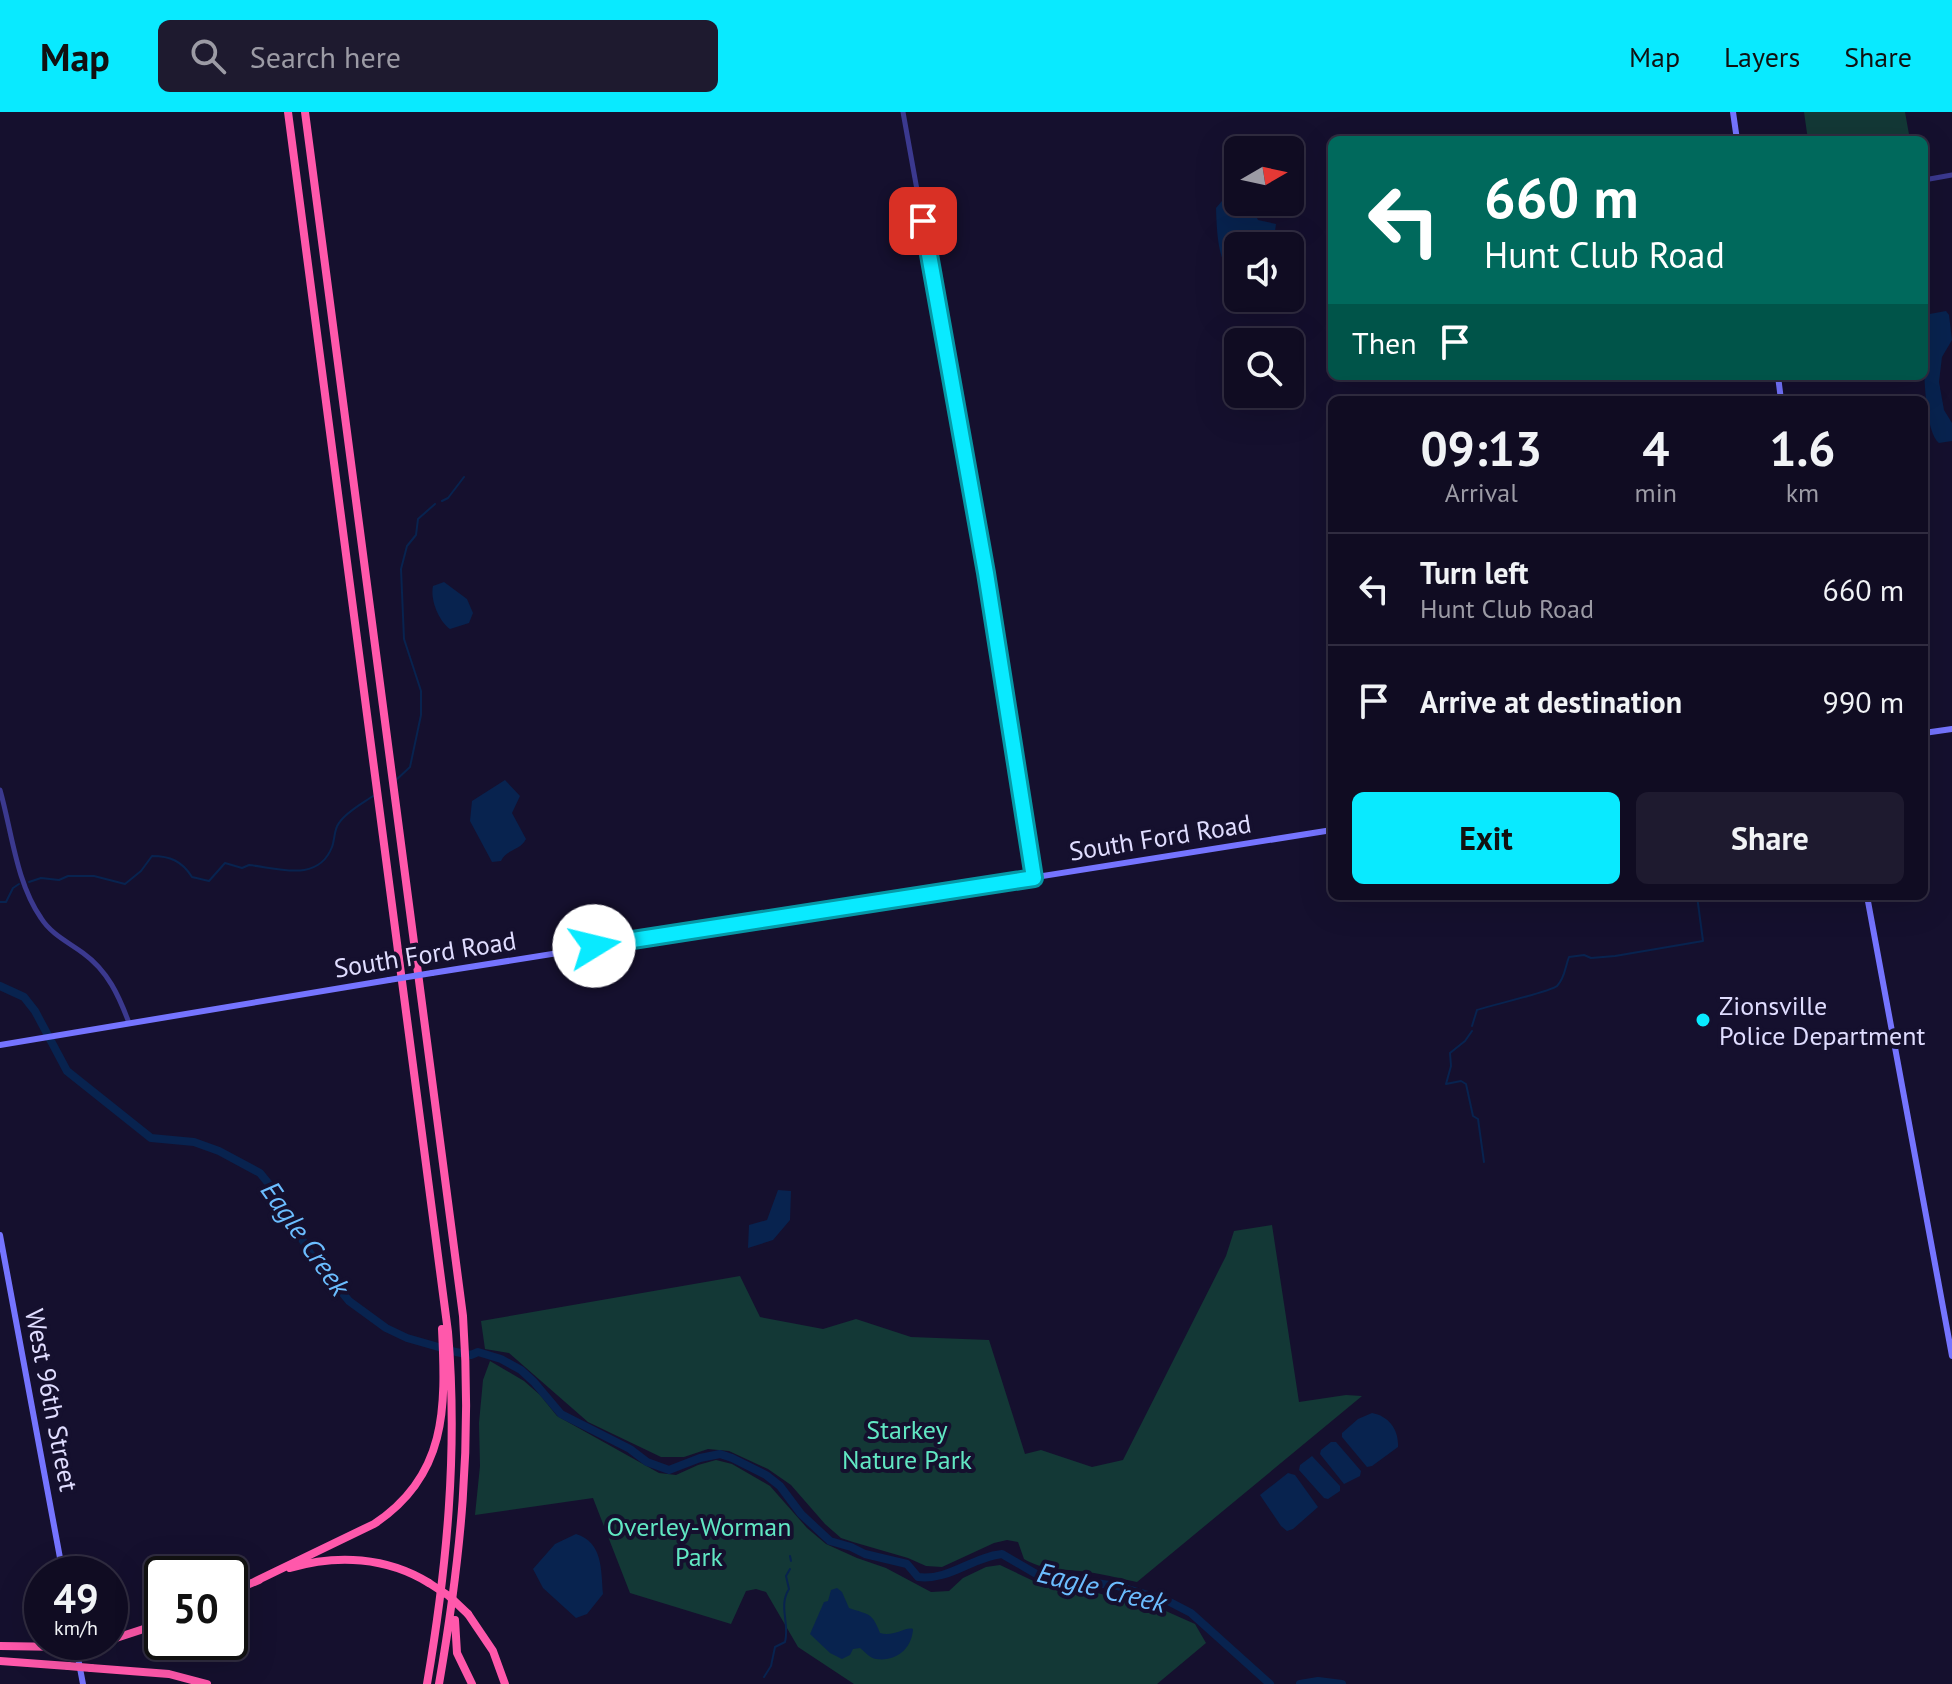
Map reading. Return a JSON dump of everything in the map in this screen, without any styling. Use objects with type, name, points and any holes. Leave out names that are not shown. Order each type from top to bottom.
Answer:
[{"type":"highway","points":[[288,112],[441,1277],[452,1462],[448,1539],[427,1684]]},
{"type":"highway","points":[[305,112],[463,1316],[467,1468],[457,1576],[455,1646],[472,1684]]},
{"type":"highway","points":[[254,1582],[368,1528],[405,1499],[427,1468],[437,1442],[443,1417],[447,1372]]},
{"type":"highway","points":[[248,1584],[299,1565],[345,1559],[392,1566],[429,1583],[468,1614],[488,1643],[505,1684]]},
{"type":"highway","points":[[439,1684],[457,1576]]},
{"type":"highway","points":[[0,1646],[24,1646]]},
{"type":"highway","points":[[0,1661],[169,1674],[207,1684]]},
{"type":"main road","points":[[1733,112],[1736,136]]},
{"type":"main road","points":[[1928,732],[1952,729]]},
{"type":"main road","name":"South Ford Road","points":[[0,1045],[1328,831]]},
{"type":"main road","points":[[1868,900],[1952,1356]]},
{"type":"main road","name":"West 96th Street","points":[[0,1235],[60,1556]]},
{"type":"main road","points":[[78,1660],[83,1684]]},
{"type":"street","points":[[903,112],[986,573],[1034,878]]},
{"type":"street","points":[[1928,179],[1952,175]]},
{"type":"street","points":[[0,790],[24,884],[34,906],[47,927],[83,953],[105,974],[129,1023]]},
{"type":"green space","points":[[1804,112],[1905,112],[1909,136],[1807,136]]},
{"type":"green space","name":"Starkey Nature Park","points":[[1272,1225],[1299,1402],[1346,1395],[1362,1396],[1137,1582],[1038,1565],[1024,1559],[1018,1542],[1007,1540],[942,1567],[926,1566],[841,1538],[791,1485],[768,1469],[729,1451],[708,1449],[684,1457],[661,1457],[588,1422],[509,1353],[485,1349],[481,1321],[740,1276],[760,1317],[823,1329],[856,1319],[911,1337],[989,1340],[1025,1454],[1041,1450],[1092,1467],[1123,1460],[1226,1256],[1234,1231]]},
{"type":"green space","name":"Overley-Worman Park","points":[[490,1361],[524,1381],[557,1416],[659,1473],[676,1475],[716,1460],[732,1464],[770,1486],[807,1528],[826,1544],[886,1568],[931,1592],[949,1591],[963,1578],[986,1567],[1000,1565],[1044,1586],[1089,1591],[1159,1608],[1195,1624],[1206,1643],[1157,1684],[854,1684],[798,1647],[766,1592],[756,1589],[746,1591],[731,1624],[630,1593],[593,1498],[475,1515],[483,1380]]},
{"type":"water","points":[[1224,199],[1224,216],[1256,216],[1258,220],[1276,224],[1275,232],[1224,232],[1224,262],[1216,208]]},
{"type":"water","points":[[1946,311],[1952,340],[1942,357],[1939,382],[1944,410],[1952,423],[1952,441],[1939,443],[1929,420],[1926,396],[1928,314]]},
{"type":"water","points":[[444,582],[467,599],[473,613],[469,623],[450,629],[439,616],[434,604],[433,586]]},
{"type":"water","points":[[505,780],[520,796],[512,813],[526,839],[501,861],[492,862],[470,821],[472,801]]},
{"type":"water","points":[[778,1190],[791,1191],[790,1220],[773,1240],[748,1248],[749,1225],[767,1220]]},
{"type":"water","points":[[1372,1413],[1392,1425],[1398,1447],[1367,1467],[1342,1433],[1358,1419]]},
{"type":"water","points":[[1331,1442],[1336,1442],[1361,1471],[1360,1476],[1344,1484],[1320,1454]]},
{"type":"water","points":[[1312,1456],[1340,1486],[1340,1491],[1328,1499],[1299,1470],[1300,1465]]},
{"type":"water","points":[[1288,1473],[1295,1475],[1318,1507],[1287,1531],[1260,1495]]},
{"type":"water","points":[[576,1534],[585,1538],[596,1550],[603,1594],[587,1614],[576,1618],[543,1588],[533,1569],[555,1544]]},
{"type":"water","points":[[837,1588],[849,1608],[869,1615],[880,1633],[913,1629],[906,1648],[897,1656],[884,1659],[876,1659],[860,1648],[853,1649],[850,1655],[842,1659],[830,1653],[810,1634],[831,1590]]},
{"type":"waterway","points":[[442,501],[464,477]]},
{"type":"waterway","points":[[395,781],[410,767],[421,715],[421,691],[404,639],[401,569],[407,546],[416,535],[418,519],[435,504]]},
{"type":"waterway","points":[[29,882],[41,878],[59,880],[68,876],[94,876],[125,884],[141,871],[152,856],[175,860],[192,877],[209,881],[225,863],[242,868],[249,865],[296,871],[307,869],[326,858],[342,819],[373,796]]},
{"type":"waterway","points":[[0,902],[6,902],[13,888],[19,884]]},
{"type":"waterway","points":[[1472,1026],[1477,1010],[1557,986],[1569,957],[1615,956],[1703,941],[1698,900]]},
{"type":"waterway","name":"Eagle Creek","points":[[0,986],[24,997],[35,1011],[67,1071],[151,1138],[194,1142],[219,1151],[260,1173],[273,1189],[310,1253],[349,1301],[386,1328],[407,1338],[456,1352],[471,1355],[478,1352],[501,1359],[521,1370],[561,1414],[630,1449],[647,1462],[669,1470],[720,1454],[732,1458],[766,1475],[780,1486],[801,1514],[830,1541],[865,1554],[907,1564],[918,1577],[940,1576],[1002,1554],[1038,1575],[1117,1586],[1166,1600],[1191,1613],[1270,1684]]},
{"type":"waterway","points":[[1472,1031],[1450,1053],[1451,1066],[1446,1084],[1461,1081],[1466,1084],[1473,1116],[1478,1119],[1484,1162]]},
{"type":"waterway","points":[[790,1556],[791,1561]]},
{"type":"waterway","points":[[764,1677],[771,1666],[775,1647],[785,1642],[784,1602],[789,1589],[786,1576],[790,1569]]},
{"type":"waterway","name":"Eagle Creek","points":[[1300,1684],[1318,1681],[1342,1684]]},
{"type":"place","name":"Zionsville Police Department","points":[[1703,1020]]},
{"type":"route","points":[[594,946],[1034,878],[986,573],[923,221]]}]
